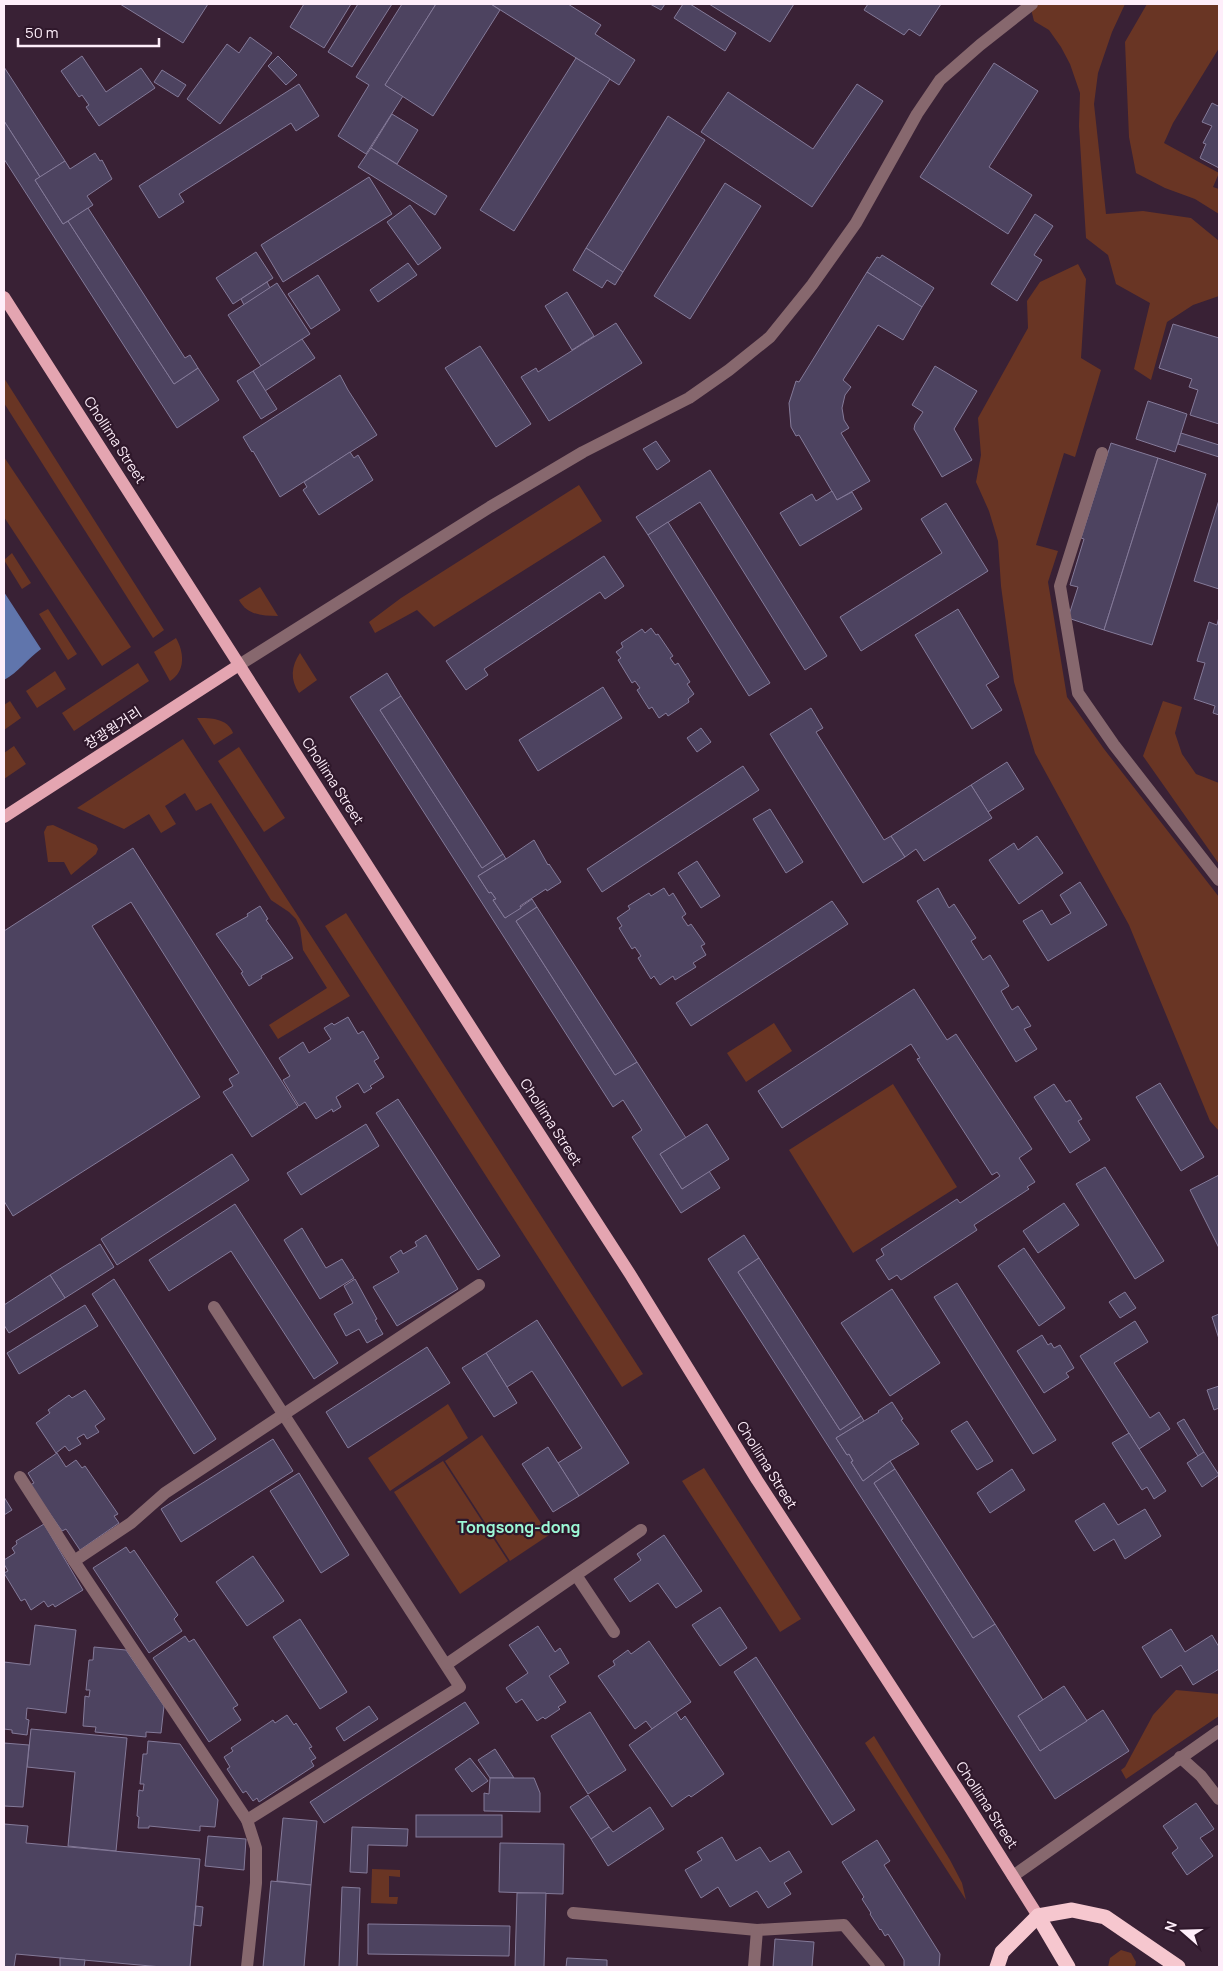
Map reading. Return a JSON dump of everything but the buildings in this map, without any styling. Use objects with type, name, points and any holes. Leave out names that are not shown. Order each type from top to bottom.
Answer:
[{"type":"highway","points":[[997,1967],[1002,1952],[1038,1916],[1072,1910],[1105,1917],[1178,1967]]},
{"type":"highway","name":"Chollima Street","points":[[1038,1916],[1068,1967]]},
{"type":"main road","name":"Chollima Street","points":[[4,297],[630,1274],[762,1489],[1038,1916]]},
{"type":"main road","name":"창광원거리","points":[[4,817],[239,665]]},
{"type":"street","points":[[239,665],[490,506],[583,452],[689,398],[729,370],[770,337],[812,285],[856,223],[916,114],[940,80],[980,45],[1032,4]]},
{"type":"street","points":[[1102,452],[1060,586],[1078,693],[1114,744],[1219,880]]},
{"type":"street","points":[[74,1561],[131,1524],[164,1493],[479,1285]]},
{"type":"street","points":[[214,1307],[447,1664],[460,1687],[247,1820]]},
{"type":"street","points":[[20,1477],[247,1820],[256,1848],[256,1883],[247,1967]]},
{"type":"street","points":[[447,1664],[641,1530]]},
{"type":"street","points":[[576,1575],[614,1632]]},
{"type":"street","points":[[1013,1876],[1219,1730]]},
{"type":"street","points":[[1180,1757],[1201,1776],[1219,1799]]},
{"type":"street","points":[[573,1913],[756,1930],[844,1925],[879,1967]]},
{"type":"street","points":[[754,1967],[756,1930]]},
{"type":"shaded area","points":[[1037,4],[1125,4],[1112,32],[1098,73],[1094,104],[1106,214],[1143,211],[1191,218],[1219,241],[1219,296],[1193,305],[1167,322],[1151,380],[1134,369],[1150,303],[1116,284],[1108,255],[1086,238],[1079,126],[1080,93],[1070,64],[1061,47],[1049,30],[1034,21],[1031,9]]},
{"type":"shaded area","points":[[1147,4],[1219,4],[1219,48],[1173,123],[1164,143],[1219,173],[1213,187],[1219,189],[1219,214],[1195,199],[1165,188],[1136,173],[1129,137],[1125,42]]},
{"type":"shaded area","points":[[1078,264],[1086,279],[1081,358],[1101,370],[1075,457],[1064,453],[1036,545],[1058,551],[1048,582],[1067,697],[1104,749],[1219,897],[1219,1131],[1210,1121],[1129,925],[1035,753],[1014,682],[1001,586],[998,541],[989,511],[976,482],[981,455],[978,418],[1028,328],[1027,301],[1040,282]]},
{"type":"shaded area","points":[[4,378],[164,630],[153,638],[4,403]]},
{"type":"shaded area","points":[[4,457],[131,647],[102,666],[4,517]]},
{"type":"shaded area","points":[[579,485],[602,521],[434,627],[417,610],[375,633],[369,622],[401,598]]},
{"type":"shaded area","points":[[12,553],[31,583],[22,589],[4,560]]},
{"type":"shaded area","points":[[260,587],[278,616],[256,614],[242,605],[239,600]]},
{"type":"shaded area","points":[[48,609],[77,654],[68,660],[39,614]]},
{"type":"shaded area","points":[[176,638],[181,649],[182,661],[179,672],[170,681],[154,652]]},
{"type":"shaded area","points":[[300,653],[317,680],[299,693],[294,683],[293,668]]},
{"type":"shaded area","points":[[138,663],[149,681],[74,731],[62,713]]},
{"type":"shaded area","points":[[55,671],[66,689],[37,708],[26,691]]},
{"type":"shaded area","points":[[10,701],[21,718],[4,730],[4,705]]},
{"type":"shaded area","points":[[1163,701],[1182,707],[1175,733],[1182,754],[1196,774],[1219,783],[1219,864],[1143,756]]},
{"type":"shaded area","points":[[197,718],[223,722],[227,724],[233,733],[214,745]]},
{"type":"shaded area","points":[[183,739],[350,996],[278,1039],[269,1025],[327,988],[303,950],[300,928],[296,919],[271,900],[211,803],[196,811],[185,793],[165,806],[176,824],[161,833],[149,814],[124,829],[77,808]]},
{"type":"shaded area","points":[[14,746],[26,764],[4,779],[4,753]]},
{"type":"shaded area","points":[[239,747],[285,818],[264,832],[218,761]]},
{"type":"shaded area","points":[[53,825],[96,845],[98,849],[96,854],[71,875],[64,862],[48,862],[44,832],[47,826]]},
{"type":"shaded area","points":[[346,913],[643,1374],[622,1387],[325,926]]},
{"type":"shaded area","points":[[774,1023],[792,1051],[746,1082],[727,1053]]},
{"type":"shaded area","points":[[893,1084],[957,1187],[853,1253],[789,1150]]},
{"type":"shaded area","points":[[448,1404],[468,1438],[390,1491],[368,1458]]},
{"type":"shaded area","points":[[482,1435],[549,1535],[510,1561],[445,1461]]},
{"type":"shaded area","points":[[443,1461],[508,1561],[460,1594],[394,1492]]},
{"type":"shaded area","points":[[704,1468],[801,1619],[780,1632],[682,1481]]},
{"type":"shaded area","points":[[1176,1690],[1219,1694],[1219,1716],[1126,1779],[1121,1770],[1125,1767],[1153,1715]]},
{"type":"shaded area","points":[[874,1736],[950,1860],[962,1883],[966,1900],[865,1743]]},
{"type":"shaded area","points":[[372,1869],[400,1870],[400,1877],[389,1876],[389,1897],[398,1897],[397,1904],[371,1903]]},
{"type":"shaded area","points":[[1121,1950],[1131,1953],[1136,1962],[1135,1967],[1108,1967],[1110,1958]]},
{"type":"water","points":[[4,592],[41,649],[4,680]]},
{"type":"district","name":"Tongsong-dong","points":[[519,1527]]}]
